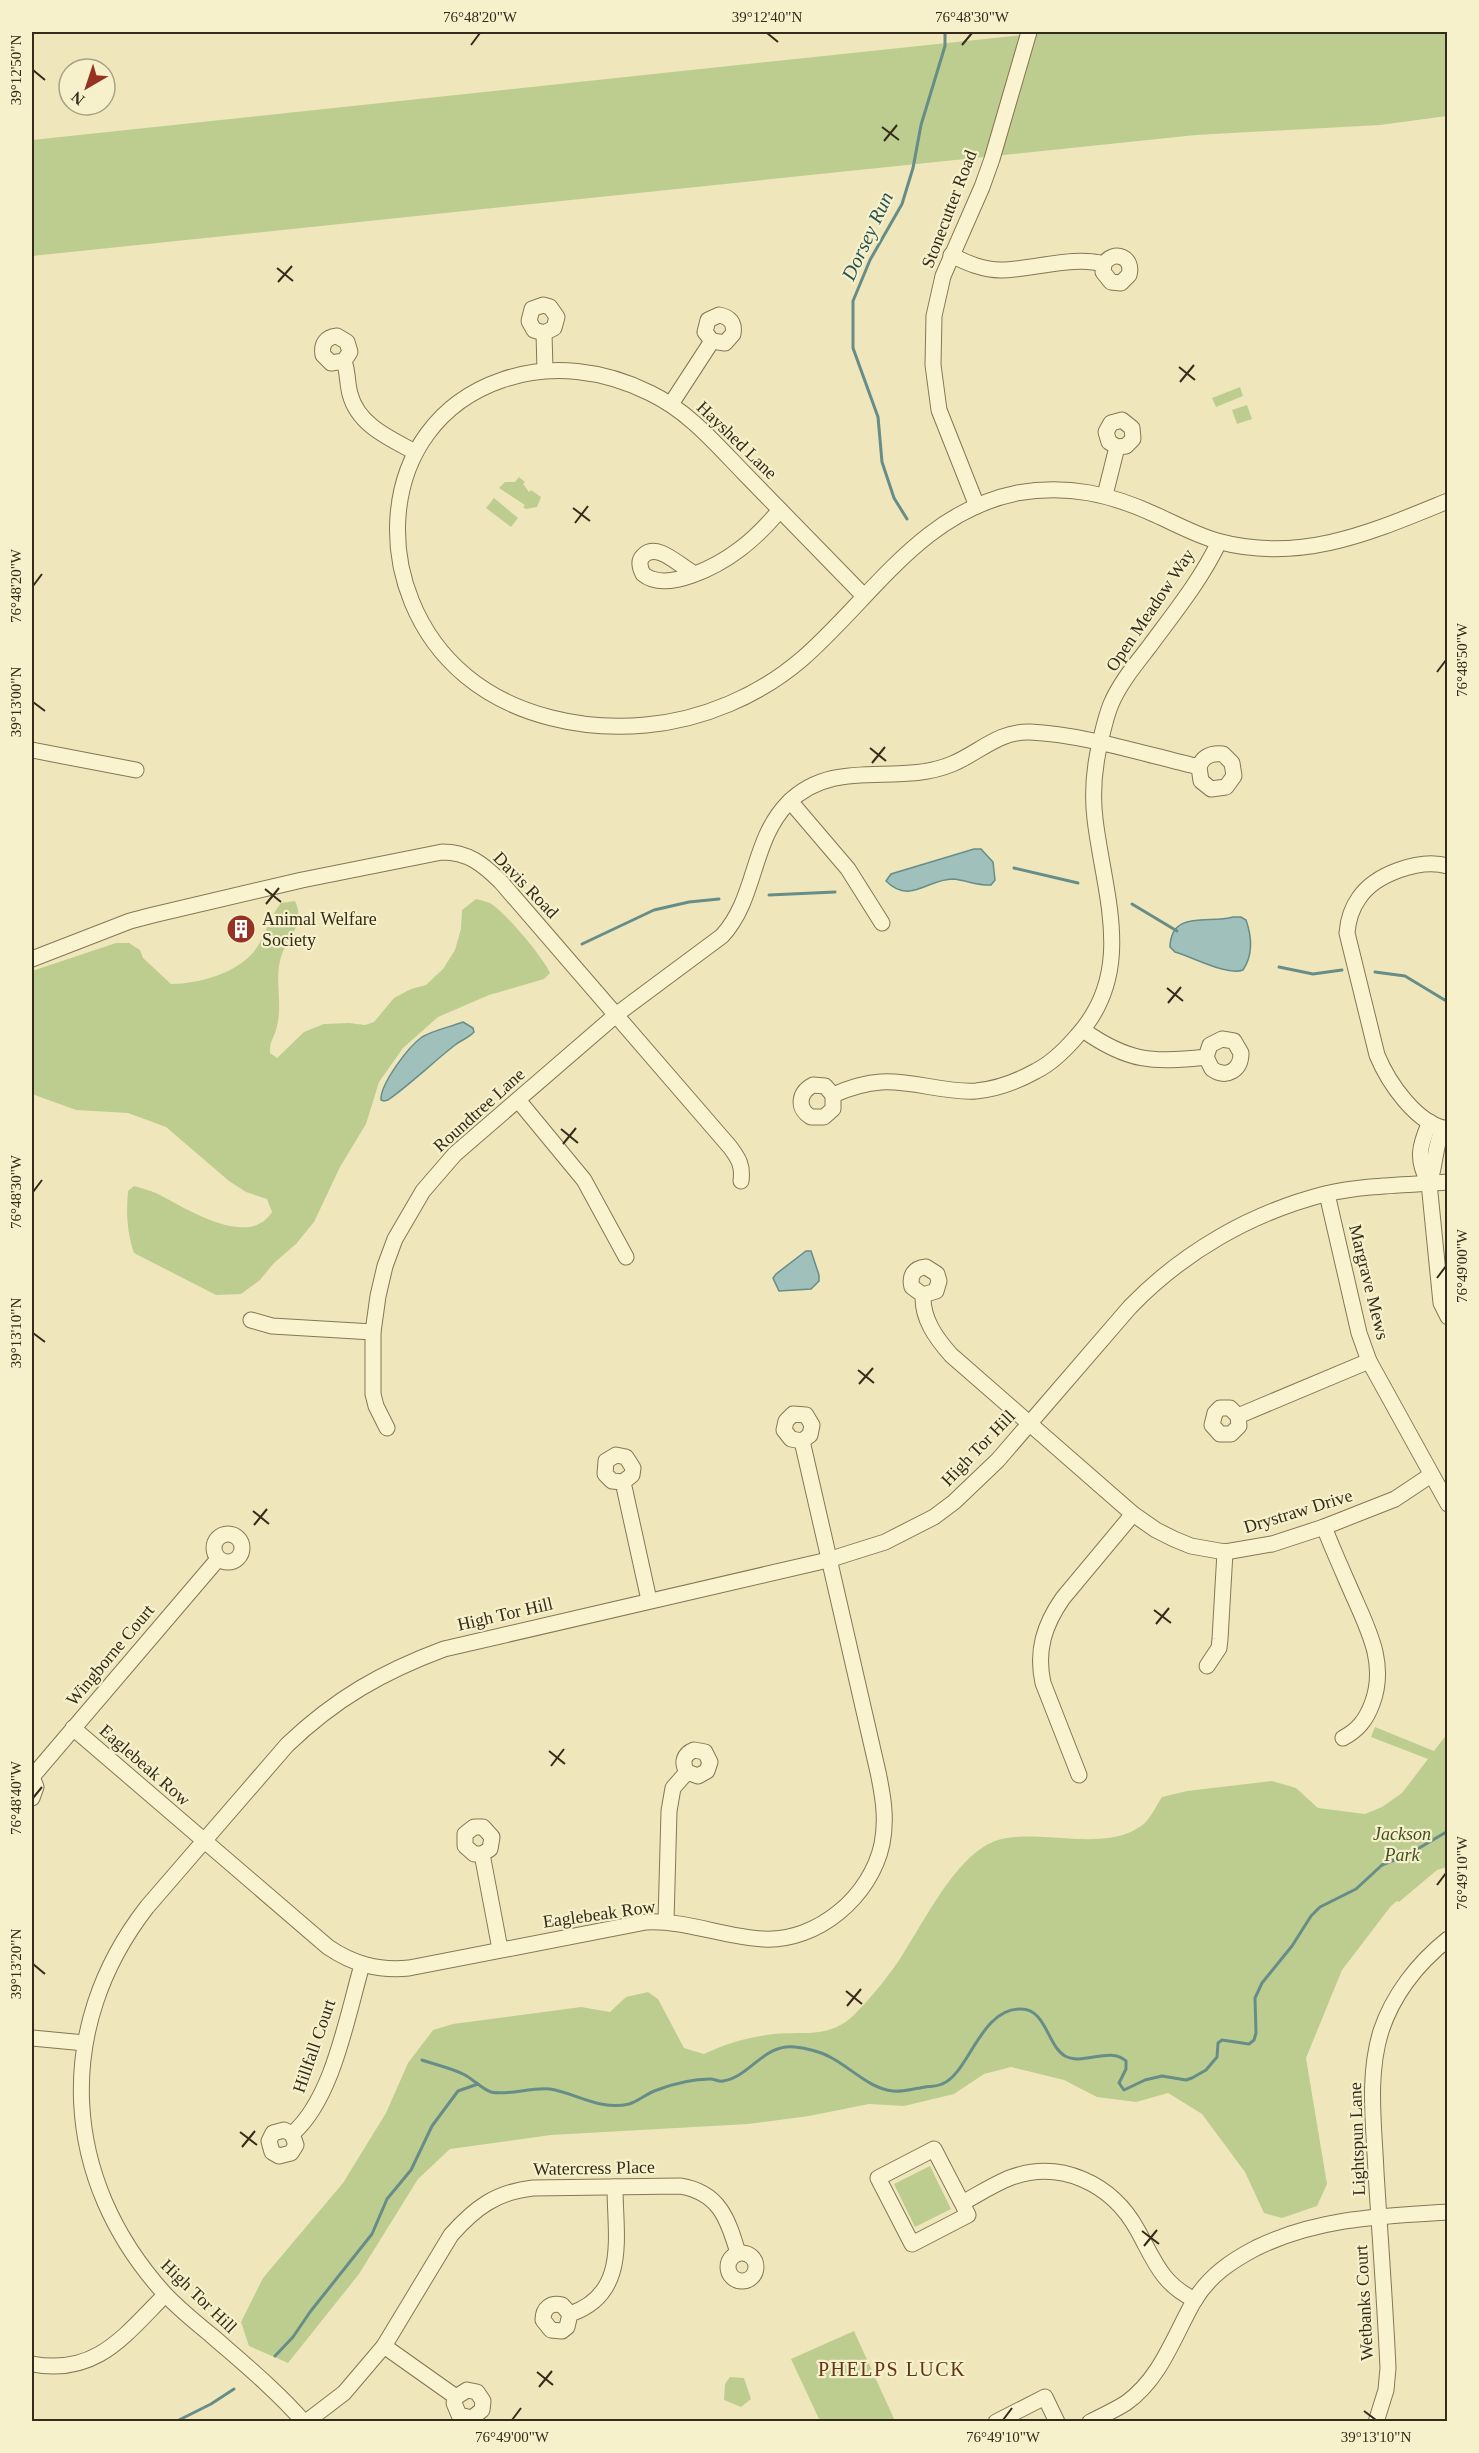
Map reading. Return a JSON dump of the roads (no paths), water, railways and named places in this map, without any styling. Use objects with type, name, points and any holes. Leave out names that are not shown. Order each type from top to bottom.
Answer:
[{"type":"street","name":"Stonecutter Road","points":[[977,506],[939,410],[932,341],[937,293],[988,168],[1029,32]]},
{"type":"street","points":[[951,255],[970,264],[1000,270],[1085,261],[1104,264]]},
{"type":"street","points":[[544,333],[545,370]]},
{"type":"street","points":[[671,404],[712,341]]},
{"type":"street","points":[[344,361],[350,396],[359,414],[373,428],[415,452]]},
{"type":"street","name":"Hayshed Lane","points":[[864,596],[691,419],[671,404],[652,394],[614,379],[570,371],[545,370],[510,377],[483,386],[448,412],[415,452],[401,492],[396,540],[405,584],[432,640],[465,675],[504,701],[562,720],[618,726],[648,725],[675,720],[716,709],[746,696],[786,672],[804,657],[864,596],[944,523],[977,506],[999,498],[1042,490],[1085,490],[1105,495],[1219,542],[1274,548],[1295,548],[1335,542],[1371,533],[1448,501]]},
{"type":"street","points":[[1105,495],[1117,447]]},
{"type":"street","points":[[693,573],[725,559],[741,548],[780,510]]},
{"type":"street","name":"Open Meadow Way","points":[[833,1095],[852,1087],[882,1082],[958,1091],[992,1088],[1039,1070],[1054,1059],[1083,1030],[1094,1014],[1108,979],[1113,943],[1112,922],[1095,819],[1094,779],[1099,744],[1111,704],[1123,683],[1190,592],[1219,542]]},
{"type":"street","name":"Roundtree Lane","points":[[387,1428],[375,1406],[372,1332],[385,1266],[408,1213],[423,1191],[455,1154],[617,1014],[713,945],[732,926],[745,901],[765,837],[790,801],[804,790],[825,779],[927,770],[951,765],[998,738],[1012,734],[1044,733],[1198,767]]},
{"type":"street","points":[[32,750],[136,770]]},
{"type":"street","points":[[790,801],[848,869],[882,923]]},
{"type":"street","name":"Davis Road","points":[[32,959],[130,921],[153,915],[302,880],[337,875],[442,852],[454,852],[482,864],[501,882],[617,1014],[739,1158],[742,1170],[741,1181]]},
{"type":"street","points":[[1448,866],[1417,864],[1402,868],[1368,887],[1352,909],[1347,933],[1377,1055],[1384,1072],[1400,1095],[1440,1126],[1434,1170],[1429,1184],[1441,1303],[1448,1317]]},
{"type":"street","points":[[1083,1030],[1104,1044],[1132,1056],[1156,1060],[1206,1058]]},
{"type":"street","points":[[518,1100],[584,1180],[626,1257]]},
{"type":"street","name":"High Tor Hill","points":[[305,2421],[265,2382],[165,2295],[124,2241],[108,2214],[98,2187],[84,2134],[82,2106],[84,2043],[104,1978],[125,1937],[203,1840],[287,1745],[335,1703],[387,1672],[444,1649],[828,1560],[885,1542],[934,1517],[977,1483],[1130,1307],[1172,1269],[1199,1249],[1258,1217],[1327,1194],[1368,1188],[1448,1182]]},
{"type":"street","name":"Margrave Mews","points":[[1327,1194],[1359,1333],[1369,1361],[1448,1504]]},
{"type":"street","name":"Drystraw Drive","points":[[923,1295],[922,1306],[939,1342],[969,1373],[1133,1514],[1156,1530],[1191,1546],[1225,1552],[1272,1544],[1324,1527],[1395,1499],[1431,1475]]},
{"type":"street","points":[[251,1320],[272,1326],[372,1332]]},
{"type":"street","points":[[1239,1416],[1369,1361]]},
{"type":"street","name":"Eaglebeak Row","points":[[73,1728],[327,1947],[362,1965],[380,1969],[409,1968],[622,1926],[666,1921],[764,1940],[785,1937],[819,1925],[836,1915],[870,1875],[882,1845],[885,1814],[883,1795],[802,1441]]},
{"type":"street","points":[[623,1482],[649,1600]]},
{"type":"street","points":[[1079,1775],[1043,1683],[1040,1670],[1041,1643],[1052,1613],[1133,1514]]},
{"type":"street","points":[[1324,1527],[1371,1636],[1379,1670],[1375,1697],[1368,1714],[1354,1732],[1343,1738]]},
{"type":"street","points":[[1207,1666],[1219,1648],[1225,1552]]},
{"type":"street","name":"Wingborne Court","points":[[32,1798],[36,1787],[32,1777],[218,1558]]},
{"type":"street","points":[[666,1921],[669,1812],[673,1788],[687,1772]]},
{"type":"street","points":[[482,1854],[500,1949]]},
{"type":"street","name":"Lightspun Lane","points":[[1379,2217],[1373,2110],[1374,2064],[1377,2046],[1388,2015],[1405,1985],[1423,1962],[1448,1939]]},
{"type":"street","name":"Hillfall Court","points":[[292,2134],[310,2116],[325,2086],[362,1965]]},
{"type":"street","points":[[32,2038],[84,2043]]},
{"type":"street","points":[[934,2149],[962,2203],[968,2215],[912,2244],[878,2178],[934,2149]]},
{"type":"street","points":[[962,2203],[1008,2179],[1031,2173],[1049,2171],[1081,2178],[1105,2190],[1121,2205],[1138,2229],[1159,2272],[1180,2293],[1195,2300]]},
{"type":"street","name":"Watercress Place","points":[[305,2421],[344,2393],[384,2346],[451,2235],[473,2212],[513,2190],[680,2186],[692,2188],[711,2199],[726,2217],[738,2253]]},
{"type":"street","points":[[570,2314],[594,2302],[609,2283],[614,2270],[615,2187]]},
{"type":"street","points":[[1090,2421],[1125,2403],[1155,2374],[1195,2300],[1209,2281],[1227,2264],[1266,2243],[1324,2223],[1448,2212]]},
{"type":"street","name":"Wetbanks Court","points":[[1376,2421],[1386,2390],[1388,2368],[1379,2217]]},
{"type":"street","points":[[32,2364],[67,2367],[95,2358],[118,2341],[165,2295]]},
{"type":"street","points":[[384,2346],[456,2397]]},
{"type":"street","points":[[996,2421],[1045,2397],[1057,2421]]},
{"type":"water","points":[[974,849],[981,849],[993,862],[995,880],[991,885],[953,879],[911,891],[903,891],[886,881],[891,874]]},
{"type":"water","points":[[1233,917],[1246,920],[1249,933],[1250,952],[1243,970],[1219,968],[1175,952],[1170,947],[1172,935],[1184,923]]},
{"type":"water","points":[[463,1022],[473,1028],[472,1034],[455,1045],[388,1100],[381,1100],[390,1075],[416,1042],[432,1032]]},
{"type":"water","points":[[806,1251],[811,1251],[819,1281],[811,1289],[779,1291],[773,1278]]},
{"type":"waterway","name":"Dorsey Run","points":[[907,519],[894,498],[882,462],[878,417],[853,348],[853,301],[870,260],[902,204],[913,168],[921,125],[945,46],[945,32]]},
{"type":"waterway","points":[[1014,868],[1078,883]]},
{"type":"waterway","points":[[769,895],[835,892]]},
{"type":"waterway","points":[[582,944],[654,910],[689,902],[719,899]]},
{"type":"waterway","points":[[1132,904],[1177,931]]},
{"type":"waterway","points":[[1279,967],[1313,974],[1342,970]]},
{"type":"waterway","points":[[1375,972],[1405,976],[1448,1002]]},
{"type":"waterway","points":[[422,2060],[460,2073],[491,2092],[550,2089],[598,2103],[618,2106],[629,2104],[653,2091],[683,2082],[710,2079],[721,2081],[733,2078],[774,2050],[795,2047],[826,2055],[876,2086],[900,2091],[940,2085],[951,2078],[995,2019],[1007,2012],[1021,2009],[1036,2015],[1054,2044],[1065,2056],[1080,2059],[1112,2055],[1126,2061],[1126,2069],[1119,2083],[1124,2090],[1145,2080],[1162,2076],[1186,2080],[1206,2070],[1217,2057],[1218,2043],[1222,2040],[1249,2044],[1254,2040],[1256,2033],[1255,1998],[1262,1983],[1320,1907],[1356,1889],[1382,1865],[1409,1854],[1448,1831]]},
{"type":"waterway","points":[[275,2356],[293,2337],[372,2234],[387,2199],[411,2170],[432,2126],[458,2091],[478,2084]]},
{"type":"waterway","points":[[175,2422],[211,2404],[234,2389]]},
{"type":"place","name":"Animal Welfare Society","points":[[241,929]]},
{"type":"district","name":"PHELPS LUCK","points":[[892,2369]]},
{"type":"park label","name":"Jackson Park","points":[[1402,1844]]}]
